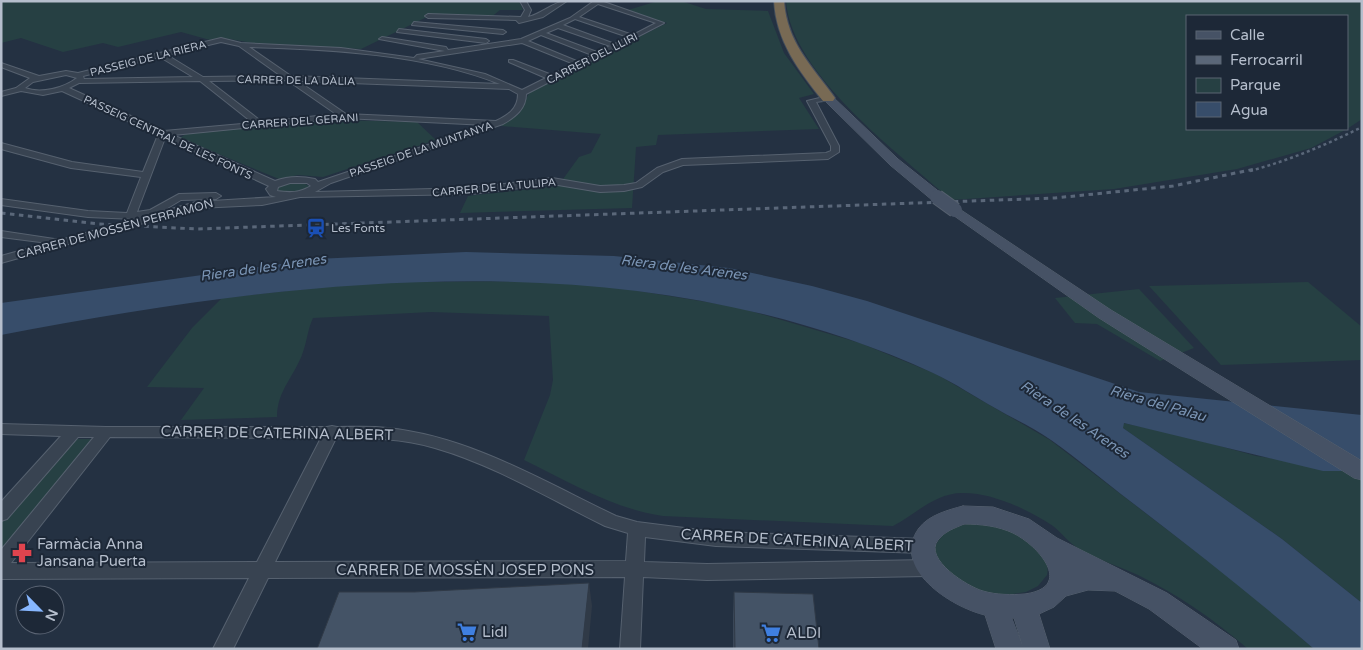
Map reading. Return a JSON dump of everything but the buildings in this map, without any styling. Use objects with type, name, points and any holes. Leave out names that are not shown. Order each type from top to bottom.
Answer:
[{"type":"highway","points":[[779,1],[780,20],[787,40],[798,59],[828,98]]},
{"type":"main road","points":[[828,98],[888,157],[937,197],[1062,286],[1362,472]]},
{"type":"main road","points":[[1047,544],[1055,553],[1061,568],[1062,577],[1058,587],[1046,598],[1023,606],[994,605],[968,597],[949,587],[926,557],[935,527],[947,519],[976,515],[1014,522],[1047,544],[1158,601],[1226,649]]},
{"type":"main road","points":[[1058,587],[1088,579],[1121,582]]},
{"type":"main road","points":[[994,605],[1010,649]]},
{"type":"main road","points":[[1023,606],[1037,649]]},
{"type":"street","points":[[474,48],[521,20],[528,10],[523,1]]},
{"type":"street","points":[[428,16],[521,20],[541,16],[564,1]]},
{"type":"street","points":[[410,59],[523,41],[559,26],[598,2]]},
{"type":"street","name":"CARRER DEL LLIRI","points":[[522,93],[661,23],[598,2]]},
{"type":"street","points":[[574,18],[633,37]]},
{"type":"street","points":[[414,24],[503,32]]},
{"type":"street","points":[[559,26],[616,46]]},
{"type":"street","points":[[399,31],[486,41]]},
{"type":"street","points":[[541,33],[598,54]]},
{"type":"street","points":[[382,39],[458,51]]},
{"type":"street","name":"PASSEIG DE LA RIERA","points":[[78,78],[217,41],[241,45]]},
{"type":"street","points":[[523,41],[579,64]]},
{"type":"street","points":[[241,45],[313,46],[410,59],[482,75],[522,93]]},
{"type":"street","points":[[241,45],[344,116]]},
{"type":"street","points":[[160,55],[203,80],[258,123]]},
{"type":"street","points":[[511,61],[552,78]]},
{"type":"street","points":[[1,65],[37,78]]},
{"type":"street","points":[[21,89],[21,86],[25,83],[37,78],[66,73],[78,78]]},
{"type":"street","points":[[1,94],[21,89],[39,92],[62,88],[78,78]]},
{"type":"street","name":"CARRER DE LA DÀLIA","points":[[78,78],[203,80],[287,78],[513,88]]},
{"type":"street","name":"PASSEIG CENTRAL DE LES FONTS","points":[[62,88],[162,134],[275,190]]},
{"type":"street","name":"PASSEIG DE LA MUNTANYA","points":[[294,195],[497,123],[517,111],[522,93]]},
{"type":"street","name":"CARRER DE LA TULIPA","points":[[294,195],[328,196],[466,192],[552,181],[600,189],[624,188],[639,185],[660,170],[682,162],[832,154],[836,150],[835,146],[811,102],[828,98]]},
{"type":"street","name":"CARRER DEL GERANI","points":[[162,134],[344,116],[497,123]]},
{"type":"street","points":[[130,216],[162,134]]},
{"type":"street","points":[[1,146],[71,165],[145,175]]},
{"type":"street","points":[[275,190],[300,179],[312,181],[316,186]]},
{"type":"street","points":[[1,202],[88,214],[130,216],[153,212],[176,198],[184,196],[275,190],[294,195]]},
{"type":"street","name":"CARRER DE MOSSÈN PERRAMON","points":[[1,260],[196,205],[227,201],[268,201],[294,195]]},
{"type":"street","points":[[1,234],[62,242]]},
{"type":"street","name":"CARRER DE CATERINA ALBERT","points":[[1,429],[106,432],[332,431],[387,433],[416,437],[453,447],[490,462],[611,521],[637,528],[716,539],[926,557]]},
{"type":"street","points":[[1,514],[74,431]]},
{"type":"street","points":[[223,649],[332,431]]},
{"type":"street","points":[[1,562],[106,432]]},
{"type":"street","points":[[630,649],[637,528]]},
{"type":"street","name":"CARRER DE MOSSÈN JOSEP PONS","points":[[1,571],[634,569],[707,572],[926,557]]},
{"type":"green space","points":[[1,1],[519,1],[523,10],[500,10],[490,18],[431,15],[361,49],[253,43],[223,38],[210,40],[181,32],[118,47],[103,43],[63,52],[21,38],[1,43]]},
{"type":"green space","points":[[658,1],[681,1],[706,9],[768,11],[784,53],[814,94],[799,98],[819,129],[658,135],[656,145],[636,147],[632,208],[460,213],[468,196],[558,186],[579,157],[591,153],[601,134],[501,126],[519,114],[528,95],[532,91],[667,23],[628,10]]},
{"type":"green space","points":[[786,1],[1362,1],[1362,119],[1348,128],[1348,15],[1186,15],[1186,130],[1345,130],[1311,148],[1237,169],[1114,189],[951,200],[877,136],[851,110],[827,84],[807,56],[792,29]]},
{"type":"green space","points":[[334,120],[417,122],[436,140],[323,177],[298,175],[279,179],[180,138],[187,133]]},
{"type":"green space","points":[[289,182],[301,182],[311,187],[294,193],[277,190],[279,186]]},
{"type":"green space","points":[[542,281],[614,287],[737,307],[860,343],[936,374],[1050,440],[1242,587],[1314,649],[1248,649],[1209,618],[1167,590],[1079,549],[1053,526],[1033,514],[999,499],[987,496],[964,493],[944,496],[893,526],[663,516],[627,507],[592,494],[524,460],[550,395],[553,380],[549,316],[431,312],[313,318],[300,361],[280,399],[277,417],[181,420],[204,388],[147,387],[192,328],[222,298],[332,286],[396,282]]},
{"type":"green space","points":[[1308,282],[1362,327],[1362,360],[1221,365],[1149,286]]},
{"type":"green space","points":[[1139,289],[1194,348],[1160,361],[1097,324],[1075,323],[1055,298]]},
{"type":"green space","points":[[1123,423],[1177,434],[1256,456],[1362,471],[1362,603],[1282,539],[1123,428]]},
{"type":"green space","points":[[74,439],[96,439],[1,553],[1,522]]},
{"type":"green space","points":[[967,524],[1000,527],[1023,537],[1036,547],[1046,560],[1047,575],[1038,586],[1026,592],[1006,595],[982,592],[950,578],[933,551],[942,536]]},
{"type":"water","points":[[466,252],[614,256],[729,268],[812,286],[867,301],[1139,392],[1362,415],[1362,471],[1323,471],[1124,423],[1123,428],[1282,539],[1362,603],[1362,649],[1314,649],[1223,574],[1061,447],[1038,431],[949,381],[933,373],[821,330],[706,302],[590,286],[472,281],[354,286],[236,297],[118,314],[1,335],[1,303],[316,259]]},
{"type":"railway","points":[[1250,171],[1308,152],[1362,127]]},
{"type":"railway","points":[[1,213],[99,224],[197,229],[1055,198],[1173,186],[1255,169]]},
{"type":"place","name":"Les Fonts","points":[[316,228]]},
{"type":"place","name":"Farmàcia Anna Jansana Puerta","points":[[22,553]]},
{"type":"place","name":"Lidl","points":[[467,632]]},
{"type":"place","name":"ALDI","points":[[771,633]]},
{"type":"water label","name":"Riera de les Arenes","points":[[263,267]]},
{"type":"water label","name":"Riera de les Arenes","points":[[684,267]]},
{"type":"water label","name":"Riera del Palau","points":[[1158,403]]},
{"type":"water label","name":"Riera de les Arenes","points":[[1075,419]]}]
